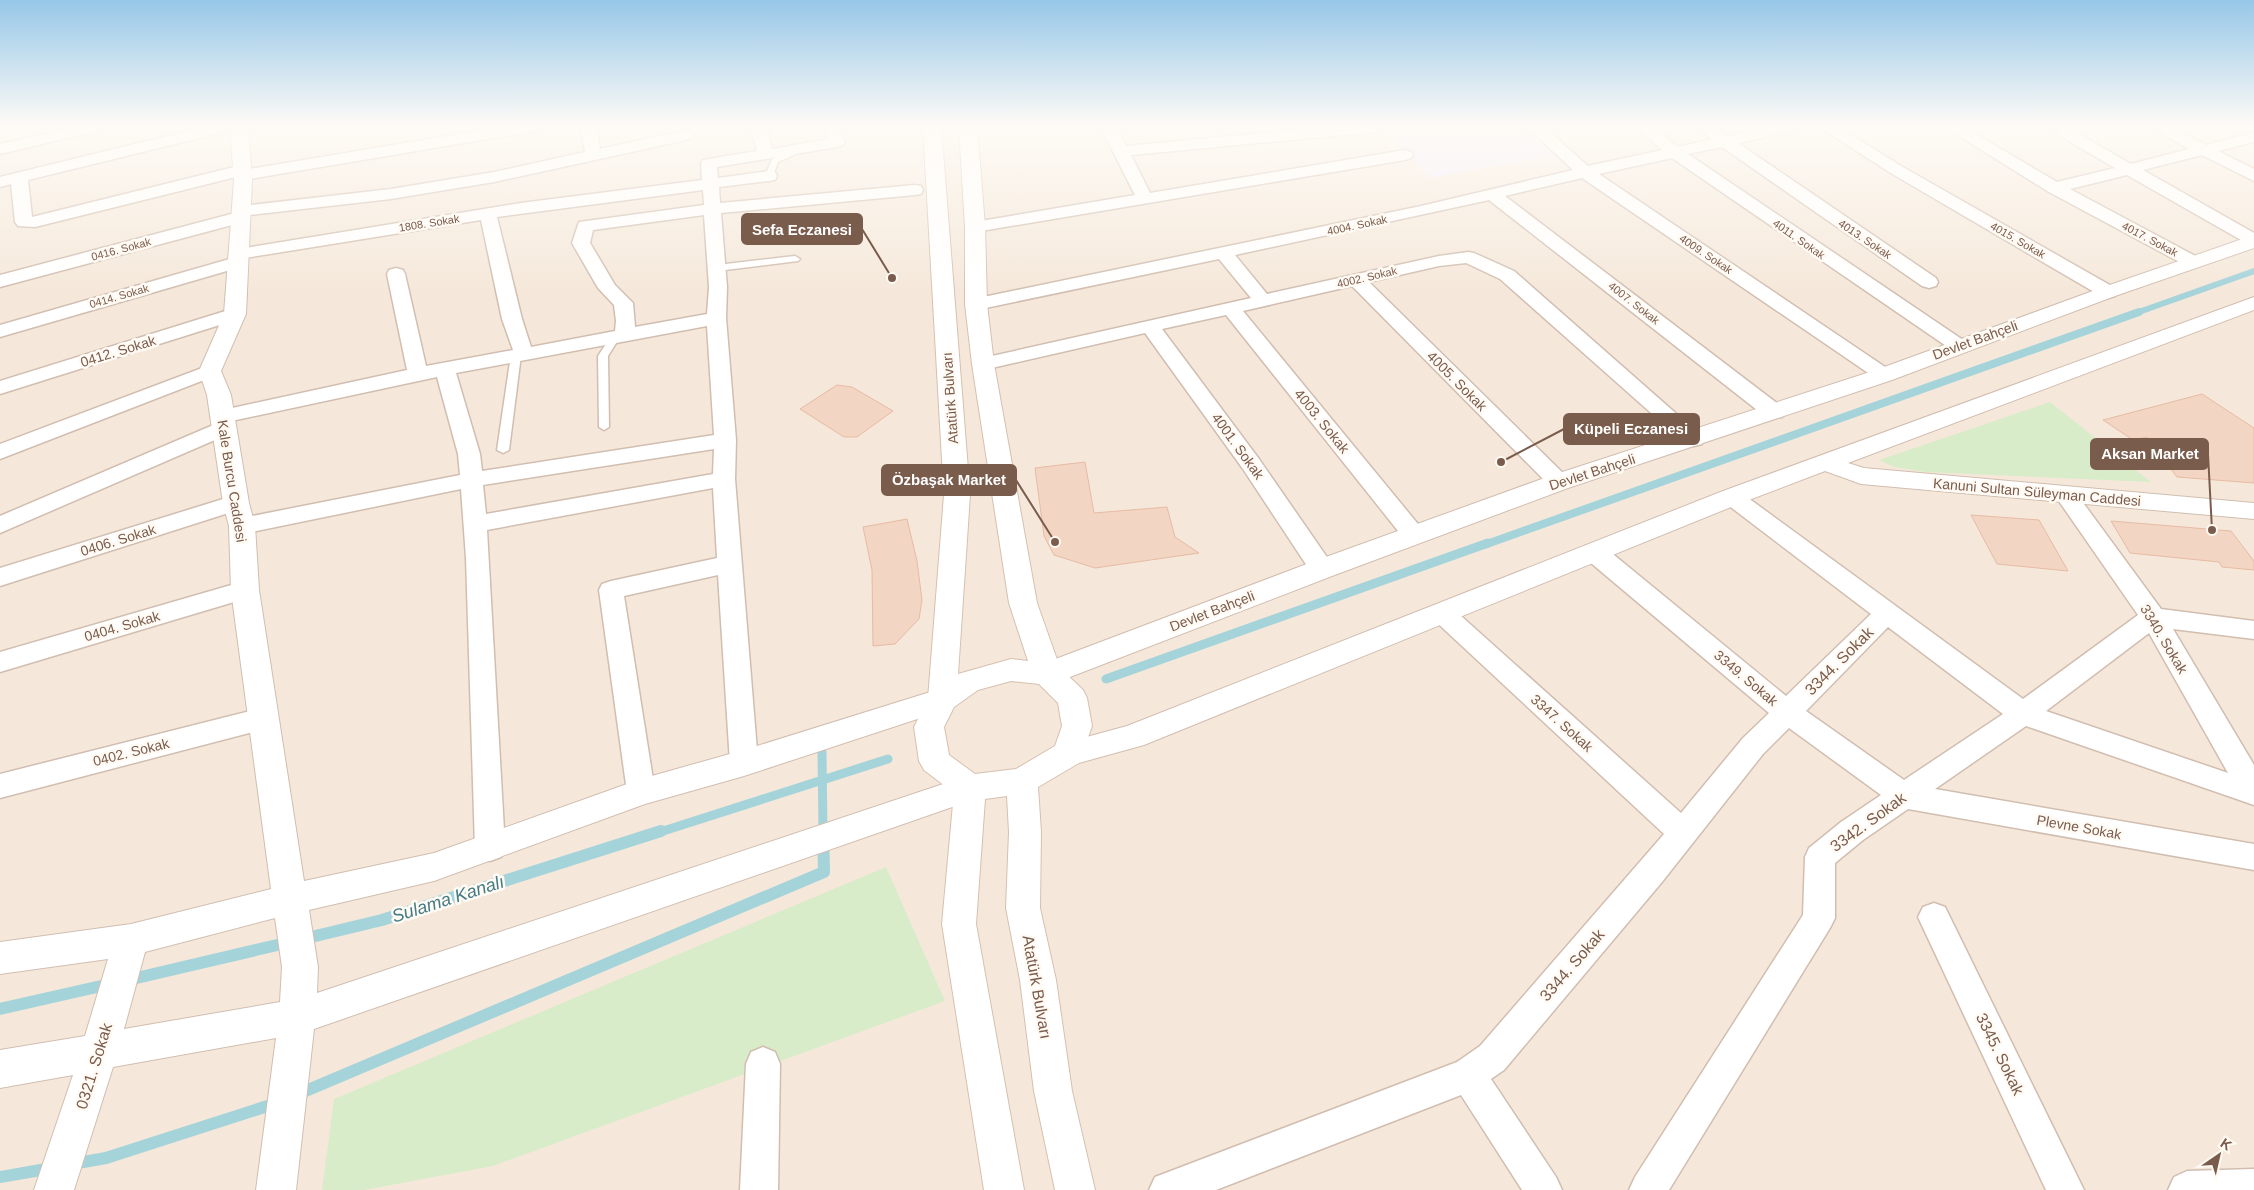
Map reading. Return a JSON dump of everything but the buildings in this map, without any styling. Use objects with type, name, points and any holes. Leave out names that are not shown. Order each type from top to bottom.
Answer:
[{"type":"street","points":[[20,182],[24,222],[35,222],[207,182]]},
{"type":"street","points":[[0,452],[210,371],[235,314],[243,182]]},
{"type":"street","name":"0416. Sokak","points":[[0,282],[241,214],[467,182]]},
{"type":"street","name":"1808. Sokak","points":[[239,258],[488,214],[723,182]]},
{"type":"street","name":"Atatürk Bulvarı","points":[[936,182],[957,494],[943,700]]},
{"type":"street","points":[[972,182],[975,226],[976,304],[983,364],[1023,602],[1047,674],[1072,698],[1078,726],[1068,754]]},
{"type":"street","points":[[1136,182],[1145,199]]},
{"type":"street","points":[[975,226],[1248,182]]},
{"type":"street","name":"4004. Sokak","points":[[976,304],[1224,253],[1493,195],[1547,182]]},
{"type":"street","name":"4009. Sokak","points":[[1599,182],[1884,375]]},
{"type":"street","name":"4011. Sokak","points":[[1717,182],[1959,346]]},
{"type":"street","name":"4013. Sokak","points":[[1781,182],[1929,282]]},
{"type":"street","name":"4015. Sokak","points":[[1918,182],[2108,292]]},
{"type":"street","name":"4017. Sokak","points":[[2045,182],[2193,262]]},
{"type":"street","points":[[2056,188],[2079,182]]},
{"type":"street","points":[[2151,182],[2254,241]]},
{"type":"street","points":[[711,183],[718,288],[716,318],[725,440],[724,479],[744,763]]},
{"type":"street","points":[[619,336],[626,321],[623,303],[607,288],[581,243],[585,226],[713,209],[915,190]]},
{"type":"street","name":"4007. Sokak","points":[[1493,195],[1774,412]]},
{"type":"street","points":[[488,214],[520,355]]},
{"type":"street","name":"Devlet Bahçeli","points":[[1047,674],[1322,569],[1559,482],[1884,375],[2108,292],[2254,241]]},
{"type":"street","points":[[1224,253],[1263,301]]},
{"type":"street","name":"4002. Sokak","points":[[983,364],[1356,280],[1468,257],[1489,265],[1507,275],[1694,438]]},
{"type":"street","name":"0414. Sokak","points":[[0,331],[239,258]]},
{"type":"street","points":[[396,274],[418,374]]},
{"type":"street","name":"4005. Sokak","points":[[1356,280],[1559,482]]},
{"type":"street","points":[[0,1069],[297,1017],[970,788],[1022,781],[1068,754],[1132,736],[1732,497],[2254,303]]},
{"type":"street","name":"4003. Sokak","points":[[1231,308],[1414,535]]},
{"type":"street","name":"0412. Sokak","points":[[0,388],[235,314]]},
{"type":"street","points":[[0,525],[222,423],[418,374],[716,318]]},
{"type":"street","name":"4001. Sokak","points":[[1150,326],[1251,464],[1322,569]]},
{"type":"street","points":[[445,369],[469,454],[475,524],[490,848]]},
{"type":"street","name":"Kale Burcu Caddesi","points":[[210,371],[219,395],[222,423],[239,514],[245,590],[262,719],[300,967],[297,1017],[276,1190]]},
{"type":"street","name":"0406. Sokak","points":[[0,577],[239,514],[725,440]]},
{"type":"street","name":"Kanuni Sultan Süleyman Caddesi","points":[[1823,462],[1861,476],[2254,511]]},
{"type":"street","points":[[475,524],[724,479]]},
{"type":"street","name":"3340. Sokak","points":[[2065,494],[2153,618],[2254,792]]},
{"type":"street","points":[[1732,497],[2023,714],[2254,792]]},
{"type":"street","name":"3349. Sokak","points":[[1594,552],[1787,712],[1904,796]]},
{"type":"street","points":[[640,792],[611,590],[729,564]]},
{"type":"street","name":"0404. Sokak","points":[[0,662],[245,590]]},
{"type":"street","name":"3347. Sokak","points":[[1442,613],[1683,833]]},
{"type":"street","name":"3344. Sokak","points":[[1168,1190],[1468,1075],[1492,1058],[1683,833],[1753,746],[1887,613]]},
{"type":"street","points":[[2153,618],[2254,630]]},
{"type":"street","name":"3342. Sokak","points":[[1648,1190],[1819,918],[1820,857],[1852,831],[2023,714],[2153,618]]},
{"type":"street","points":[[0,958],[123,968],[291,899],[434,867],[640,792],[744,763],[943,700],[968,682],[1011,670],[1047,674]]},
{"type":"street","points":[[943,700],[929,727],[935,761],[970,788]]},
{"type":"street","name":"0402. Sokak","points":[[0,786],[262,719]]},
{"type":"street","name":"Atatürk Bulvarı","points":[[1022,781],[1025,832],[1023,908],[1038,980],[1053,1091],[1076,1190]]},
{"type":"street","points":[[970,788],[959,924],[1004,1190]]},
{"type":"street","name":"Plevne Sokak","points":[[1904,796],[2254,857]]},
{"type":"street","name":"3345. Sokak","points":[[1934,917],[2065,1190]]},
{"type":"street","name":"0321. Sokak","points":[[54,1190],[100,1053],[123,968]]},
{"type":"street","points":[[759,1190],[763,1064]]},
{"type":"street","points":[[1468,1075],[1543,1190]]},
{"type":"street","points":[[2188,1190],[2254,1187]]},
{"type":"lane","points":[[717,268],[796,259]]},
{"type":"lane","points":[[604,427],[603,356],[619,336]]},
{"type":"lane","points":[[503,450],[520,355]]},
{"type":"shaded area","points":[[0,182],[2254,182],[2254,1190],[0,1190]]},
{"type":"green space","points":[[2050,402],[2151,482],[1925,472],[1894,467],[1879,460]]},
{"type":"green space","points":[[886,867],[945,1001],[493,1166],[364,1190],[322,1190],[334,1099]]},
{"type":"waterway","points":[[2136,313],[2254,271]]},
{"type":"waterway","points":[[1484,545],[2139,312]]},
{"type":"waterway","points":[[1106,679],[1488,543]]},
{"type":"waterway","points":[[822,752],[822,780]]},
{"type":"waterway","name":"Sulama Kanalı","points":[[822,780],[888,759]]},
{"type":"waterway","name":"Sulama Kanalı","points":[[657,833],[822,780]]},
{"type":"waterway","points":[[822,780],[823,833]]},
{"type":"waterway","name":"Sulama Kanalı","points":[[303,939],[382,920],[661,831]]},
{"type":"waterway","points":[[296,1095],[824,872],[823,831]]},
{"type":"waterway","name":"Sulama Kanalı","points":[[128,980],[290,942]]},
{"type":"waterway","name":"Sulama Kanalı","points":[[0,1009],[110,984]]},
{"type":"waterway","points":[[72,1164],[106,1158],[277,1103]]},
{"type":"waterway","points":[[0,1177],[52,1168]]},
{"type":"place","name":"Sefa Eczanesi","points":[[892,278]]},
{"type":"place","name":"Küpeli Eczanesi","points":[[1501,462]]},
{"type":"place","name":"Aksan Market","points":[[2212,530]]},
{"type":"place","name":"Özbaşak Market","points":[[1055,542]]}]
